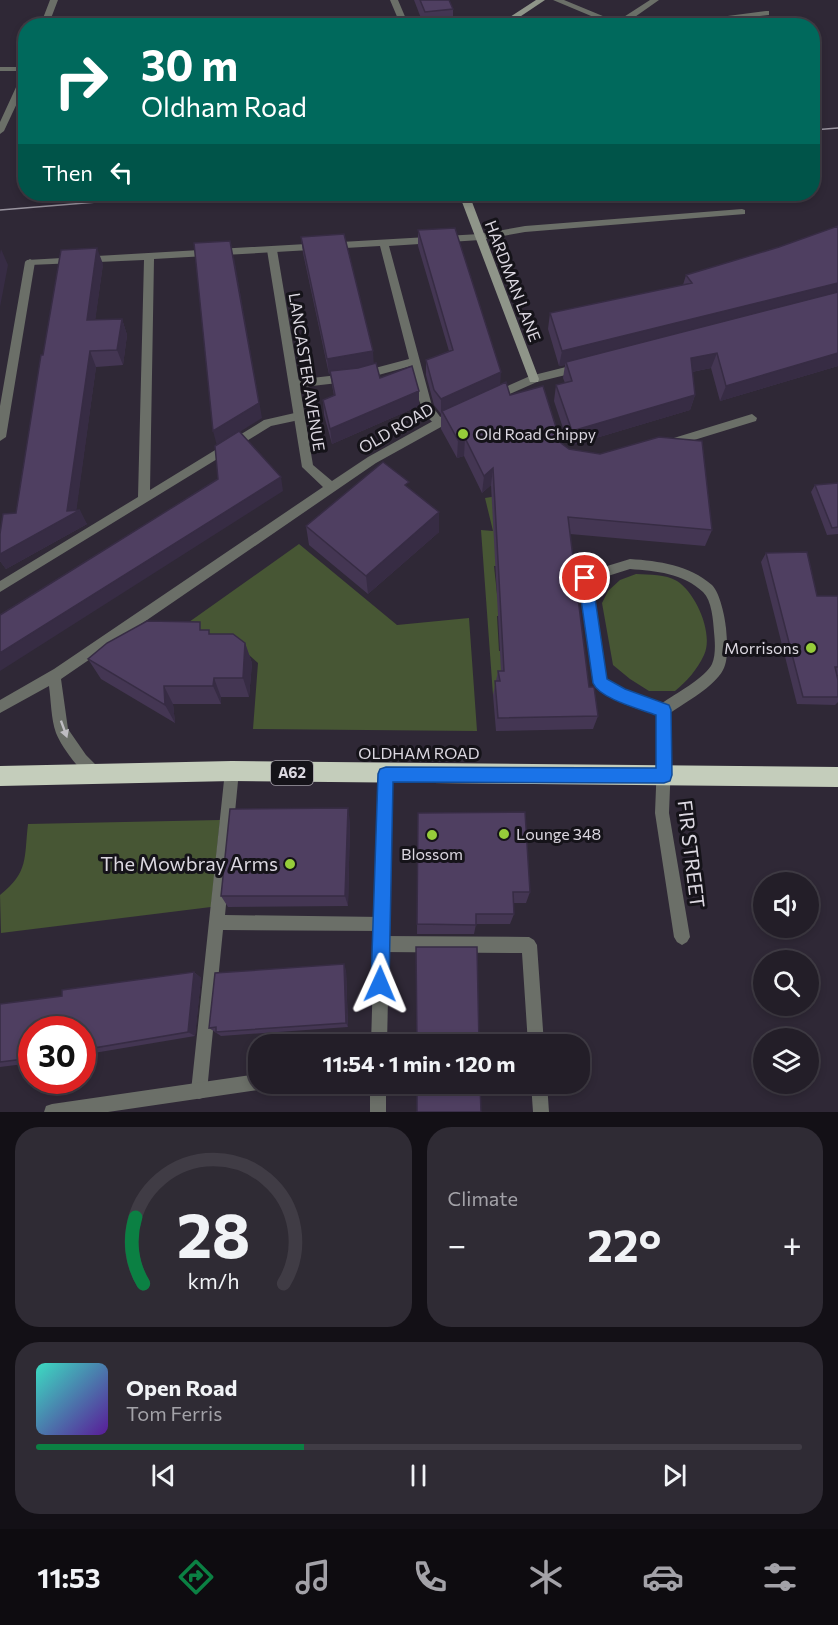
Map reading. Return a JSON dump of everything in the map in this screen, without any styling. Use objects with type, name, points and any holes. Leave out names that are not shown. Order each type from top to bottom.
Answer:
[{"type":"highway","name":"OLDHAM ROAD","points":[[0,776],[232,771],[838,777]]},
{"type":"street","points":[[47,18],[54,0]]},
{"type":"street","points":[[394,0],[402,18]]},
{"type":"street","points":[[513,18],[541,0]]},
{"type":"street","points":[[557,0],[603,18]]},
{"type":"street","points":[[631,18],[656,0]]},
{"type":"street","points":[[723,18],[766,13]]},
{"type":"street","points":[[0,69],[18,70]]},
{"type":"street","points":[[0,131],[18,89]]},
{"type":"street","name":"HARDMAN LANE","points":[[467,201],[537,384]]},
{"type":"street","points":[[0,437],[2,412],[30,262],[480,237],[525,229],[742,212]]},
{"type":"street","points":[[384,243],[427,408],[439,422]]},
{"type":"street","name":"LANCASTER AVENUE","points":[[272,250],[308,466],[332,488]]},
{"type":"street","points":[[144,498],[149,256]]},
{"type":"street","points":[[294,384],[359,377],[415,361]]},
{"type":"street","points":[[482,402],[590,365]]},
{"type":"street","name":"OLD ROAD","points":[[0,707],[54,677],[394,446],[464,411]]},
{"type":"street","points":[[0,587],[268,423],[299,416]]},
{"type":"street","points":[[652,448],[753,418]]},
{"type":"street","points":[[630,564],[662,566],[686,575],[709,590],[719,616],[721,640],[718,667],[698,687],[663,710],[620,695],[601,683],[585,578],[630,564]]},
{"type":"street","points":[[54,677],[62,730],[81,760],[94,773]]},
{"type":"street","name":"FIR STREET","points":[[663,710],[662,813],[682,937]]},
{"type":"street","points":[[199,1091],[232,771]]},
{"type":"street","points":[[379,1034],[386,774]]},
{"type":"street","points":[[218,922],[382,924]]},
{"type":"street","points":[[381,944],[529,945],[535,1034]]},
{"type":"street","points":[[52,1112],[248,1084]]},
{"type":"street","points":[[378,1094],[378,1112]]},
{"type":"street","points":[[540,1094],[542,1112]]},
{"type":"green space","points":[[516,493],[520,566],[494,566],[497,594],[523,594],[524,615],[497,616],[499,651],[528,651],[497,695],[493,695],[481,530],[493,531],[485,498]]},
{"type":"green space","points":[[299,544],[397,625],[469,618],[477,731],[253,729],[258,663],[237,644],[182,627]]},
{"type":"green space","points":[[636,574],[662,576],[677,581],[697,604],[705,626],[707,636],[704,655],[691,675],[675,691],[649,691],[613,665],[602,603],[608,591],[620,580]]},
{"type":"green space","points":[[220,820],[211,907],[1,933],[0,895],[21,871],[28,824]]},
{"type":"building","points":[[420,0],[449,0],[453,9],[425,12]]},
{"type":"building","points":[[838,226],[838,283],[562,351],[550,313],[692,283],[686,275],[779,247]]},
{"type":"building","points":[[455,228],[501,372],[441,399],[434,390],[426,360],[453,350],[418,230]]},
{"type":"building","points":[[344,234],[373,351],[327,359],[301,237]]},
{"type":"building","points":[[230,241],[259,403],[213,431],[194,243]]},
{"type":"building","points":[[97,248],[87,320],[122,319],[117,350],[90,351],[67,511],[80,510],[0,554],[3,514],[16,513],[41,355],[43,355],[61,250]]},
{"type":"building","points":[[838,292],[838,353],[726,386],[717,353],[691,358],[695,395],[572,431],[556,385],[572,381],[566,362]]},
{"type":"building","points":[[376,363],[380,378],[412,366],[419,391],[330,429],[323,400],[335,395],[330,371],[358,368]]},
{"type":"building","points":[[506,382],[510,395],[543,386],[561,443],[569,449],[600,454],[659,437],[702,441],[712,530],[568,517],[589,687],[594,687],[598,716],[498,718],[495,681],[500,681],[498,671],[504,671],[493,468],[484,476],[465,438],[458,440],[442,411]]},
{"type":"building","points":[[239,431],[281,477],[0,653],[0,615],[218,479],[215,446]]},
{"type":"building","points":[[383,462],[409,482],[405,485],[439,512],[366,576],[306,526]]},
{"type":"building","points":[[838,483],[838,527],[832,528],[815,485]]},
{"type":"building","points":[[807,552],[817,596],[838,596],[838,667],[835,667],[838,697],[803,697],[766,553]]},
{"type":"building","points":[[147,621],[200,622],[200,630],[209,630],[209,634],[233,634],[245,643],[243,678],[214,678],[213,686],[164,686],[165,705],[88,659],[107,643]]},
{"type":"building","name":"The Mowbray Arms","points":[[348,808],[345,896],[221,896],[230,809]]},
{"type":"building","points":[[525,812],[530,892],[513,892],[514,914],[476,914],[476,925],[417,924],[418,813]]},
{"type":"building","points":[[416,947],[477,947],[479,1034],[417,1034]]},
{"type":"building","points":[[344,964],[346,1023],[216,1032],[216,1027],[209,1028],[215,973]]},
{"type":"building","points":[[194,972],[188,1032],[96,1048],[96,1016],[18,1016],[18,1060],[0,1062],[0,1004],[62,996],[62,990]]},
{"type":"building","points":[[417,1094],[480,1094],[481,1112],[417,1112]]},
{"type":"tram line","points":[[820,129],[838,128]]},
{"type":"tram line","points":[[0,210],[109,201]]},
{"type":"place","name":"Old Road Chippy","points":[[463,434]]},
{"type":"place","name":"Morrisons","points":[[811,648]]},
{"type":"place","name":"Lounge 348","points":[[504,834]]},
{"type":"place","name":"Blossom","points":[[432,835]]},
{"type":"place","name":"The Mowbray Arms","points":[[290,864]]},
{"type":"route","points":[[380,984],[386,774],[664,775],[663,710],[620,695],[601,683],[585,578]]}]
